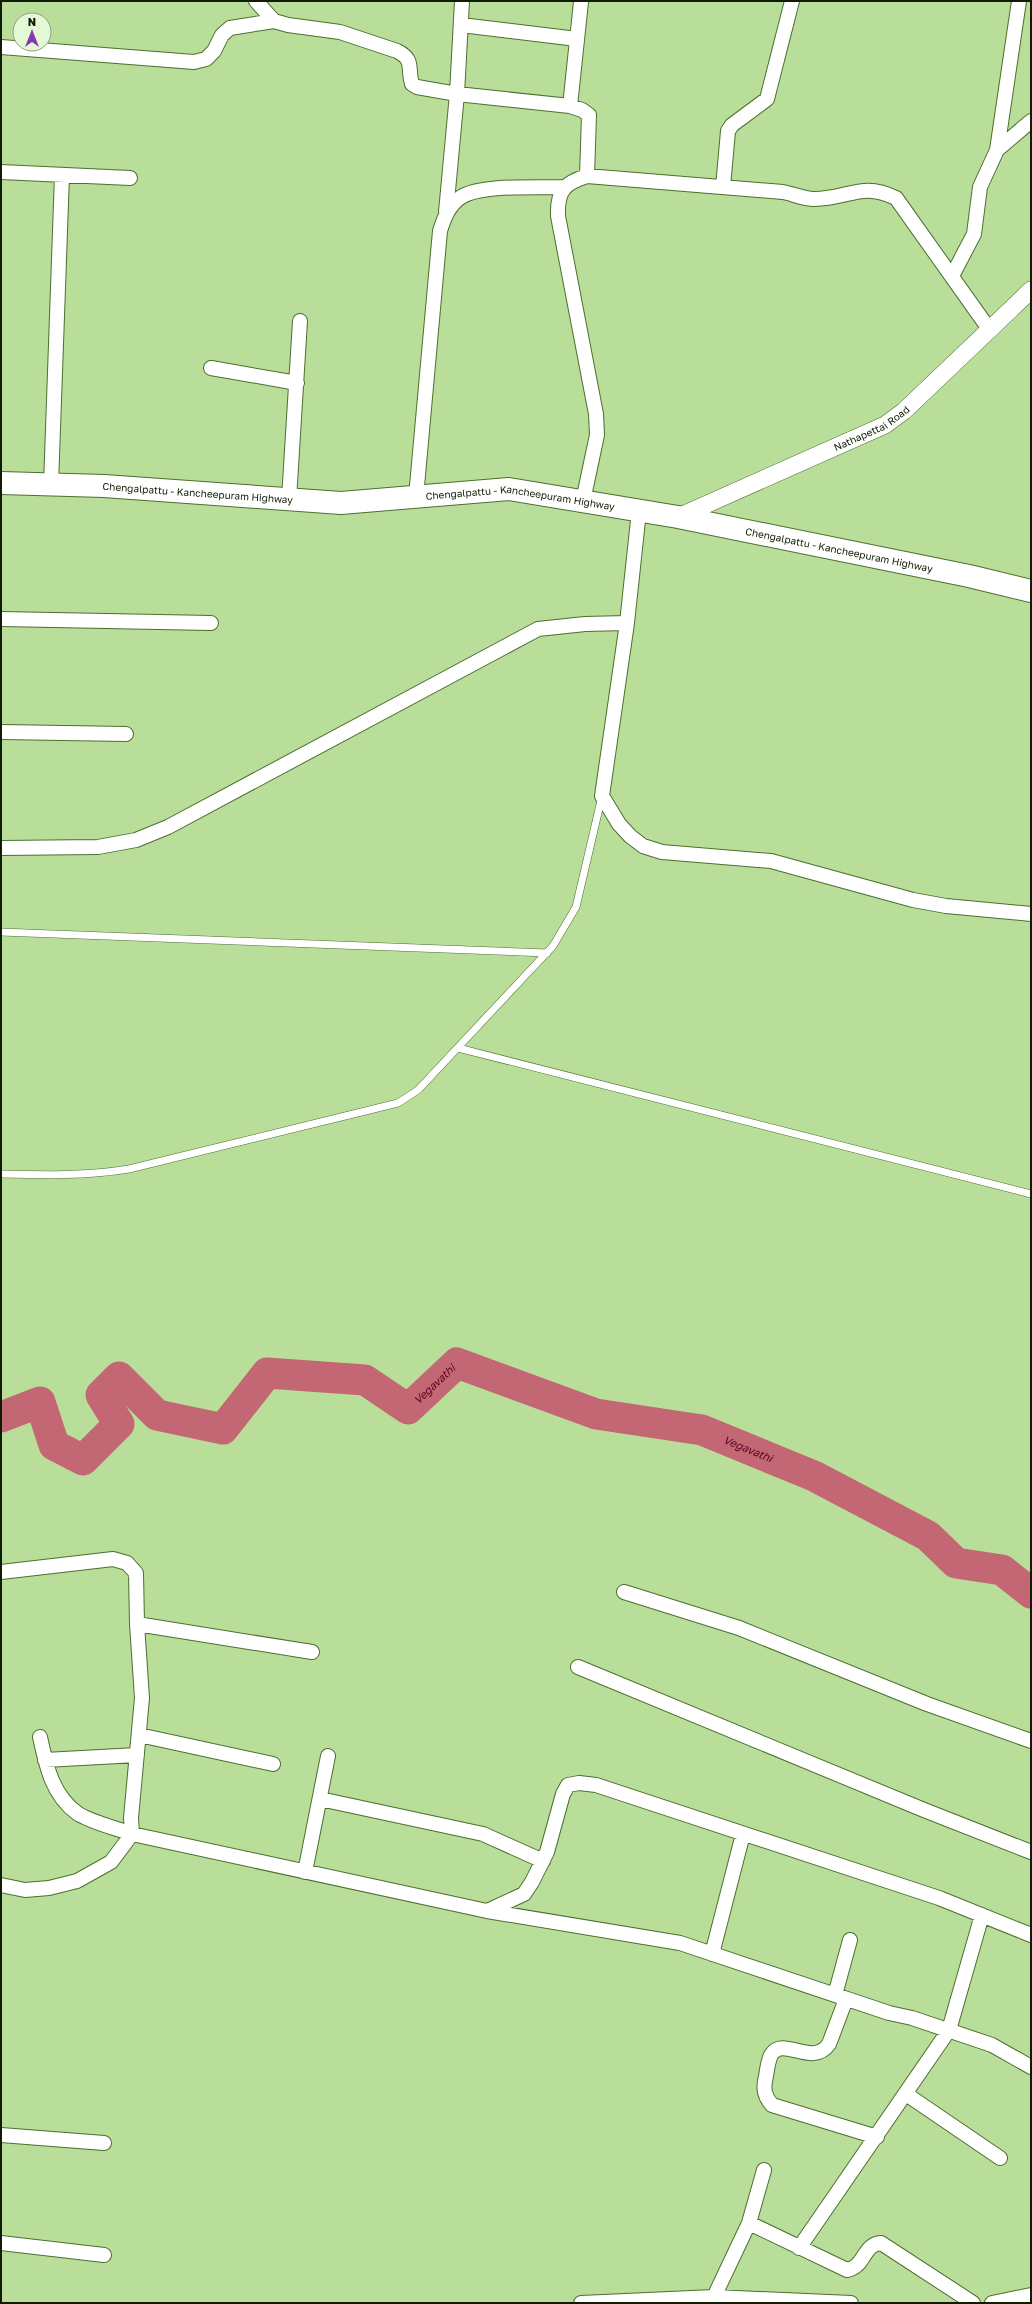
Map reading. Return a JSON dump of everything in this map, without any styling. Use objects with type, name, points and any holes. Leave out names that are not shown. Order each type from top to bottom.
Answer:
[{"type":"highway","name":"Chengalpattu - Kancheepuram Highway","points":[[1,483],[104,486],[341,503],[509,489],[678,517],[969,576],[1031,591]]},
{"type":"street","points":[[256,1],[274,21]]},
{"type":"street","points":[[416,497],[440,231],[446,212],[457,94],[462,1]]},
{"type":"street","points":[[723,187],[728,131],[732,125],[767,99],[792,1]]},
{"type":"street","points":[[955,281],[974,234],[980,187],[997,150],[1019,1]]},
{"type":"street","points":[[570,106],[582,2]]},
{"type":"street","points":[[1,47],[194,62],[206,59],[214,51],[222,35],[230,28],[274,21],[288,25],[340,32],[405,55],[410,61],[412,84],[417,87],[457,94],[570,106],[582,110],[589,115],[587,176]]},
{"type":"street","points":[[461,25],[578,38]]},
{"type":"street","points":[[997,150],[1031,120]]},
{"type":"street","points":[[1,172],[130,178]]},
{"type":"street","points":[[51,485],[62,175]]},
{"type":"street","points":[[583,501],[597,435],[596,414],[558,216],[557,200],[564,187],[575,180],[587,176],[783,192],[812,199],[839,197],[865,189],[880,190],[896,198],[989,329]]},
{"type":"street","points":[[446,212],[461,197],[486,189],[564,187]]},
{"type":"street","name":"Nathapettai Road","points":[[678,517],[885,425],[904,411],[1031,290]]},
{"type":"street","points":[[289,499],[300,321]]},
{"type":"street","points":[[211,368],[297,383]]},
{"type":"street","points":[[639,510],[627,623],[602,796],[619,824],[630,836],[643,846],[662,852],[771,861],[913,900],[946,906],[1031,914]]},
{"type":"street","points":[[1,619],[211,623]]},
{"type":"street","points":[[1,848],[98,847],[136,840],[168,827],[538,629],[585,624],[627,623]]},
{"type":"street","points":[[1,732],[126,734]]},
{"type":"street","points":[[1,1572],[113,1559],[127,1563],[136,1573],[137,1624],[142,1670],[142,1698],[131,1818],[132,1834],[111,1862],[77,1881],[49,1888],[25,1890],[1,1886]]},
{"type":"street","points":[[624,1592],[740,1628],[905,1696],[1031,1741]]},
{"type":"street","points":[[137,1624],[312,1652]]},
{"type":"street","points":[[578,1668],[930,1813],[1031,1852]]},
{"type":"street","points":[[139,1735],[273,1764]]},
{"type":"street","points":[[40,1737],[47,1770],[55,1787],[66,1804],[78,1814],[132,1834],[487,1911],[680,1943],[841,1997],[949,2030],[992,2045],[1031,2067]]},
{"type":"street","points":[[45,1760],[137,1755]]},
{"type":"street","points":[[305,1872],[328,1756]]},
{"type":"street","points":[[487,1911],[524,1894],[543,1860],[563,1794],[568,1785],[579,1783],[596,1785],[939,1898],[1031,1935]]},
{"type":"street","points":[[320,1799],[483,1834],[543,1860]]},
{"type":"street","points":[[712,1954],[743,1834]]},
{"type":"street","points":[[800,2248],[949,2030],[982,1915]]},
{"type":"street","points":[[850,1940],[841,1997],[829,2044],[825,2050],[818,2053],[808,2054],[783,2048],[775,2051],[771,2056],[764,2083],[764,2092],[772,2105],[877,2137]]},
{"type":"street","points":[[906,2094],[1000,2158]]},
{"type":"street","points":[[1,2135],[104,2143]]},
{"type":"street","points":[[714,2297],[749,2223],[764,2170]]},
{"type":"street","points":[[749,2223],[847,2270],[859,2265],[868,2248],[875,2243],[881,2243],[973,2303]]},
{"type":"street","points":[[1,2243],[104,2255]]},
{"type":"street","points":[[992,2303],[1031,2295]]},
{"type":"street","points":[[581,2303],[714,2297],[851,2303]]},
{"type":"lane","points":[[1,1174],[62,1176],[103,1174],[398,1103],[418,1090],[547,953],[566,927],[576,907],[602,796]]},
{"type":"lane","points":[[1,932],[547,953]]},
{"type":"lane","points":[[458,1048],[1031,1194]]},
{"type":"waterway","name":"Vegavathi","points":[[1,1417],[40,1402],[54,1445],[83,1460],[119,1424],[101,1395],[119,1377],[157,1415],[223,1429],[267,1373],[365,1380],[408,1409],[457,1363],[596,1414],[702,1430],[814,1476],[928,1536],[956,1563],[1002,1570],[1031,1593]]}]
